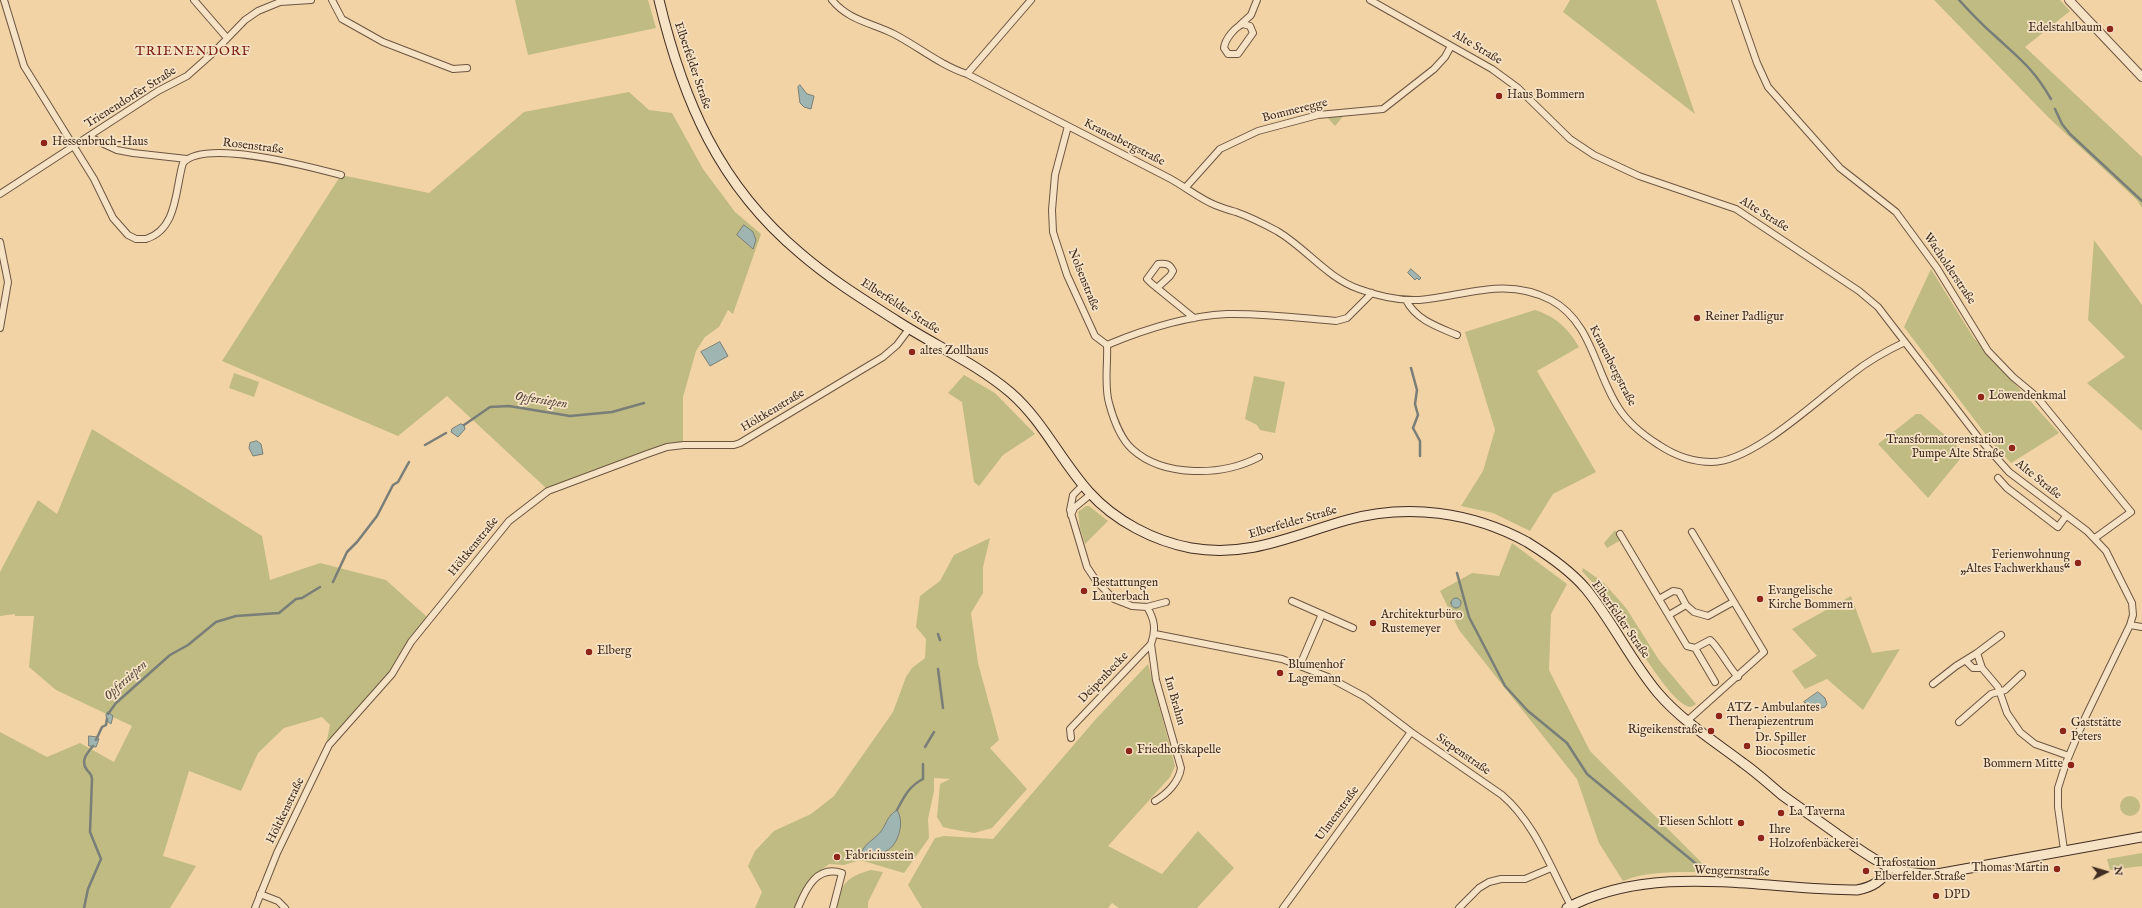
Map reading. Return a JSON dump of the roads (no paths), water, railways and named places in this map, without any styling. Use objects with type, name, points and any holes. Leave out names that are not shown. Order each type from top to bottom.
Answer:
[{"type":"main road","name":"Elberfelder Straße","points":[[659,0],[666,31],[693,109],[722,166],[758,213],[801,255],[860,297],[909,329],[980,371],[1015,397],[1034,418],[1083,485],[1114,515],[1146,533],[1182,546],[1210,550],[1235,551],[1259,547],[1351,519],[1400,511],[1432,512],[1458,516],[1491,525],[1531,545],[1576,578],[1603,613],[1655,689],[1686,721],[1783,795],[1853,845],[1890,867],[1913,873],[1937,874],[2142,837]]},
{"type":"main road","name":"Wengernstraße","points":[[1569,907],[1611,892],[1656,884],[1719,882],[1857,890],[1875,885],[1886,875],[1890,867]]},
{"type":"street","points":[[4,0],[24,66],[94,179],[113,218],[128,235],[140,239],[150,238],[167,222],[176,201],[181,170],[187,159],[117,150],[89,137]]},
{"type":"street","points":[[194,0],[227,38]]},
{"type":"street","name":"Trienendorfer Straße","points":[[0,194],[158,91],[184,78],[214,52],[248,17],[266,6],[280,2],[311,0]]},
{"type":"street","points":[[332,0],[342,19],[383,42],[453,69],[467,68]]},
{"type":"street","name":"Kranenbergstraße","points":[[832,0],[845,13],[892,33],[950,68],[967,74],[1186,187],[1213,204],[1239,213],[1280,233],[1336,277],[1353,287],[1372,294],[1406,300],[1432,298],[1500,288],[1521,289],[1554,302],[1575,320],[1584,333],[1612,395],[1627,419],[1640,432],[1663,448],[1687,458],[1709,462],[1729,459],[1755,448],[1854,372],[1905,342]]},
{"type":"street","points":[[967,74],[1031,0]]},
{"type":"street","points":[[1240,25],[1250,26],[1253,33],[1238,54],[1228,54],[1224,48],[1224,43],[1240,25],[1251,15],[1257,0]]},
{"type":"street","name":"Alte Straße","points":[[1370,0],[1508,80],[1570,139],[1594,155],[1639,176],[1729,206],[1760,225],[1870,299],[1905,342],[1978,438],[2009,472],[2095,538],[2109,556],[2130,597],[2133,609],[2130,625],[2091,703],[2069,756],[2057,797],[2064,850]]},
{"type":"street","name":"Wacholderstraße","points":[[1735,0],[1757,63],[1768,87],[1840,168],[1896,212],[1937,268],[1988,351],[2013,378],[2037,397],[2131,512],[2095,538]]},
{"type":"street","points":[[2069,0],[2142,77]]},
{"type":"street","name":"Bommeregge","points":[[1186,187],[1220,149],[1258,131],[1318,115],[1383,109],[1434,69],[1445,57],[1451,46]]},
{"type":"street","name":"Nolsenstraße","points":[[1068,126],[1055,175],[1052,210],[1053,232],[1067,275],[1095,336],[1107,346]]},
{"type":"street","name":"Rosenstraße","points":[[187,159],[195,155],[228,153],[299,164],[341,175]]},
{"type":"street","points":[[0,242],[8,282],[0,328]]},
{"type":"street","points":[[1157,288],[1194,318]]},
{"type":"street","points":[[1259,457],[1247,464],[1218,469],[1184,470],[1157,463],[1137,453],[1126,441],[1109,405],[1107,394],[1107,346],[1134,334],[1194,318],[1229,314],[1336,321],[1347,318],[1372,294]]},
{"type":"street","points":[[1406,300],[1411,310],[1432,325],[1457,335]]},
{"type":"street","name":"Höltkenstraße","points":[[255,908],[260,894],[329,745],[392,674],[419,632],[509,521],[548,491],[647,454],[677,446],[734,445],[740,443],[883,357],[897,344],[909,329]]},
{"type":"street","name":"Alte Straße","points":[[1998,478],[2007,488],[2058,527],[2066,516]]},
{"type":"street","points":[[1083,485],[1072,495],[1070,504],[1071,515],[1084,559],[1097,582],[1114,599],[1132,606],[1147,607],[1166,602]]},
{"type":"street","points":[[1071,515],[1074,508],[1091,494]]},
{"type":"street","points":[[1686,721],[1738,677],[1764,652],[1692,532]]},
{"type":"street","points":[[1620,534],[1687,646],[1695,648],[1710,640],[1714,643],[1729,668],[1738,677]]},
{"type":"street","points":[[1659,598],[1676,590],[1679,592],[1686,605],[1694,612],[1708,616],[1733,602]]},
{"type":"street","points":[[1292,601],[1353,628]]},
{"type":"street","points":[[1669,615],[1686,605]]},
{"type":"street","points":[[1147,607],[1155,626],[1155,634]]},
{"type":"street","points":[[1300,665],[1322,614]]},
{"type":"street","points":[[2130,625],[2142,627]]},
{"type":"street","name":"Deipenbecke","points":[[1071,738],[1070,730],[1151,644],[1155,634]]},
{"type":"street","name":"Siepenstraße","points":[[1155,634],[1282,659],[1300,665],[1356,691],[1508,801],[1525,821],[1551,868],[1569,907]]},
{"type":"street","points":[[1933,684],[2001,635]]},
{"type":"street","name":"Im Brahm","points":[[1151,644],[1156,680],[1181,768],[1173,786],[1166,794],[1155,801]]},
{"type":"street","points":[[1695,648],[1715,682]]},
{"type":"street","points":[[1977,653],[1982,668],[2001,691],[2007,713],[2020,732],[2035,744],[2069,756]]},
{"type":"street","points":[[1966,661],[1973,668],[1982,668]]},
{"type":"street","points":[[1959,722],[1991,694],[2005,690],[2022,674]]},
{"type":"street","name":"Ulmenstraße","points":[[1283,908],[1411,732]]},
{"type":"street","points":[[1459,908],[1479,888],[1489,882],[1501,879],[1525,879],[1551,868]]},
{"type":"street","points":[[798,908],[803,895],[816,877],[824,872],[834,870],[842,873],[833,908]]},
{"type":"street","points":[[260,894],[278,901],[285,908]]},
{"type":"water","points":[[800,85],[807,94],[814,96],[811,109],[804,107],[800,103],[798,87]]},
{"type":"water","points":[[744,225],[753,232],[756,240],[753,249],[737,235]]},
{"type":"water","points":[[1411,269],[1421,278],[1419,280],[1417,278],[1415,280],[1408,273]]},
{"type":"water","points":[[720,342],[728,356],[710,366],[701,352]]},
{"type":"water","points":[[461,424],[464,425],[465,429],[458,437],[451,432],[452,429]]},
{"type":"water","points":[[257,441],[261,444],[263,454],[253,456],[249,448],[250,443]]},
{"type":"water","points":[[1454,598],[1458,598],[1461,603],[1458,608],[1454,608],[1451,605],[1451,601]]},
{"type":"water","points":[[1818,692],[1825,698],[1827,704],[1825,707],[1815,710],[1804,702]]},
{"type":"water","points":[[108,712],[113,716],[111,724],[107,721],[106,715]]},
{"type":"water","points":[[89,736],[97,737],[99,739],[96,747],[89,746]]},
{"type":"water","points":[[897,810],[900,826],[897,838],[891,848],[883,852],[861,854],[867,844],[877,836],[890,816]]},
{"type":"waterway","points":[[1959,0],[1980,22],[2026,64],[2051,99]]},
{"type":"waterway","points":[[2055,109],[2062,124],[2070,134],[2142,201]]},
{"type":"waterway","points":[[1411,368],[1417,390],[1415,404],[1418,415],[1413,428],[1420,441],[1420,456]]},
{"type":"waterway","name":"Opfersiepen","points":[[464,425],[490,407],[509,406],[570,416],[612,412],[644,403]]},
{"type":"waterway","name":"Opfersiepen","points":[[425,445],[446,433]]},
{"type":"waterway","name":"Opfersiepen","points":[[333,582],[347,552],[357,542],[377,516],[393,485],[398,482],[409,462]]},
{"type":"waterway","points":[[1457,573],[1469,617],[1505,686],[1528,711],[1567,743],[1587,774],[1700,867],[1717,873]]},
{"type":"waterway","name":"Opfersiepen","points":[[108,714],[116,703],[170,655],[188,645],[216,622],[236,616],[279,613],[296,599],[302,598],[320,587]]},
{"type":"waterway","points":[[938,634],[940,640]]},
{"type":"waterway","points":[[938,669],[943,708]]},
{"type":"waterway","name":"Opfersiepen","points":[[96,740],[102,727],[106,725],[107,719]]},
{"type":"waterway","points":[[925,747],[934,732]]},
{"type":"waterway","name":"Opfersiepen","points":[[84,908],[88,889],[101,859],[90,832],[92,777],[84,763],[85,757],[93,746]]},
{"type":"waterway","points":[[897,810],[910,788],[923,779],[923,764]]},
{"type":"waterway","points":[[851,855],[861,854]]},
{"type":"place","name":"Edelstahlbaum","points":[[2110,29]]},
{"type":"place","name":"Haus Bommern","points":[[1499,96]]},
{"type":"place","name":"Hessenbruch-Haus","points":[[44,143]]},
{"type":"place","name":"Reiner Padligur","points":[[1697,318]]},
{"type":"place","name":"altes Zollhaus","points":[[912,352]]},
{"type":"place","name":"Löwendenkmal","points":[[1981,397]]},
{"type":"place","name":"Transformatorenstation Pumpe Alte Straße","points":[[2012,448]]},
{"type":"place","name":"Ferienwohnung „Altes Fachwerkhaus“","points":[[2078,563]]},
{"type":"place","name":"Bestattungen Lauterbach","points":[[1084,591]]},
{"type":"place","name":"Evangelische Kirche Bommern","points":[[1760,599]]},
{"type":"place","name":"Architekturbüro Rustemeyer","points":[[1373,623]]},
{"type":"place","name":"Elberg","points":[[589,652]]},
{"type":"place","name":"Blumenhof Lagemann","points":[[1280,673]]},
{"type":"place","name":"ATZ – Ambulantes Therapiezentrum","points":[[1719,716]]},
{"type":"place","name":"Rigeikenstraße","points":[[1711,731]]},
{"type":"place","name":"Gaststätte Peters","points":[[2063,731]]},
{"type":"place","name":"Dr. Spiller Biocosmetic","points":[[1747,746]]},
{"type":"place","name":"Friedhofskapelle","points":[[1129,751]]},
{"type":"place","name":"Bommern Mitte","points":[[2071,765]]},
{"type":"place","name":"La Taverna","points":[[1781,813]]},
{"type":"place","name":"Fliesen Schlott","points":[[1741,823]]},
{"type":"place","name":"Ihre Holzofenbäckerei","points":[[1761,838]]},
{"type":"place","name":"Fabriciusstein","points":[[837,857]]},
{"type":"place","name":"Thomas Martin","points":[[2057,869]]},
{"type":"place","name":"Trafostation Elberfelder Straße","points":[[1866,871]]},
{"type":"place","name":"DPD","points":[[1936,896]]},
{"type":"district","name":"TRIENENDORF","points":[[193,52]]}]
